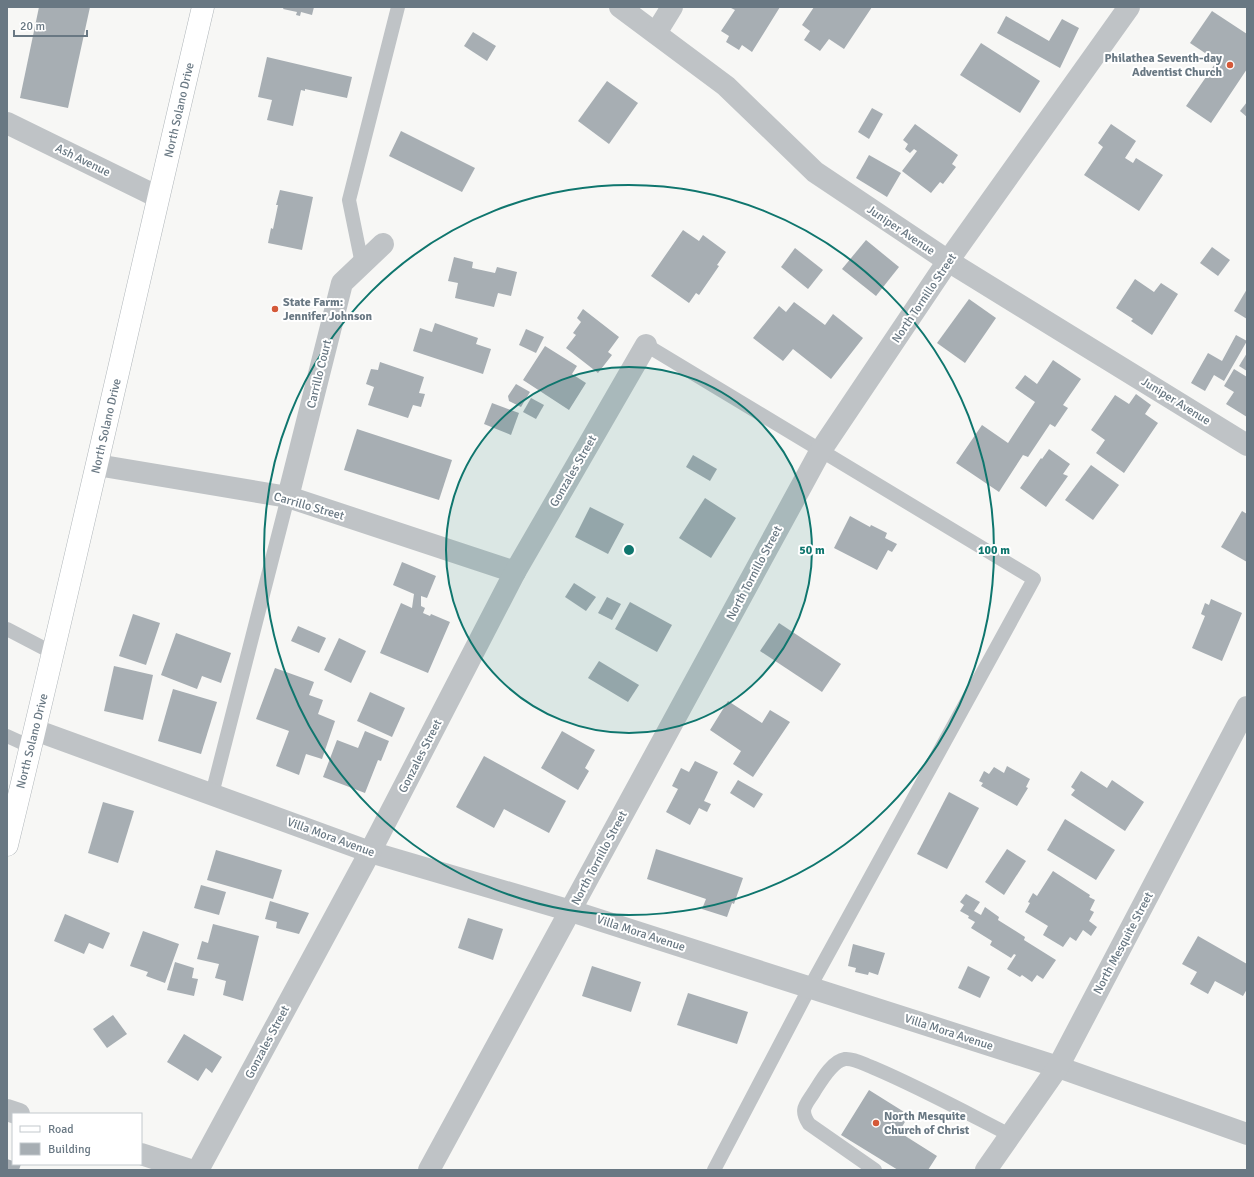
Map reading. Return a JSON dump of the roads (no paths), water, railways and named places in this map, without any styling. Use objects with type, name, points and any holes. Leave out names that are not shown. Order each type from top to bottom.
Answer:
[{"type":"main road","name":"North Solano Drive","points":[[7,845],[203,7]]},
{"type":"street","name":"Juniper Avenue","points":[[620,7],[726,86],[815,172],[948,261],[1247,445]]},
{"type":"street","points":[[656,33],[672,7]]},
{"type":"street","name":"North Tornillo Street","points":[[429,1170],[821,450],[948,261],[1129,7]]},
{"type":"street","name":"Ash Avenue","points":[[7,124],[158,197]]},
{"type":"street","name":"Carrillo Court","points":[[288,497],[342,283],[383,244]]},
{"type":"street","name":"Gonzales Street","points":[[198,1170],[370,852],[515,572],[646,345]]},
{"type":"street","name":"Carrillo Street","points":[[97,465],[288,497],[515,572]]},
{"type":"street","name":"North Mesquite Street","points":[[986,1170],[1058,1067],[1247,707]]},
{"type":"street","name":"Villa Mora Avenue","points":[[33,739],[212,794],[370,852],[571,911],[1058,1067],[1247,1134]]},
{"type":"street","points":[[142,1154],[190,1170]]},
{"type":"lane","points":[[362,264],[349,200],[398,7]]},
{"type":"lane","points":[[646,345],[1034,579],[810,987],[714,1170]]},
{"type":"lane","points":[[212,794],[288,497]]},
{"type":"lane","points":[[7,629],[53,653]]},
{"type":"lane","points":[[7,736],[33,739]]},
{"type":"lane","points":[[874,1170],[809,1124],[804,1116],[804,1108],[825,1075],[833,1066],[844,1059],[855,1060],[898,1078],[1010,1135]]},
{"type":"place","name":"Philathea Seventh-day Adventist Church","points":[[1230,65]]},
{"type":"place","name":"State Farm: Jennifer Johnson","points":[[275,309]]},
{"type":"place","name":"North Mesquite Church of Christ","points":[[876,1123]]}]
